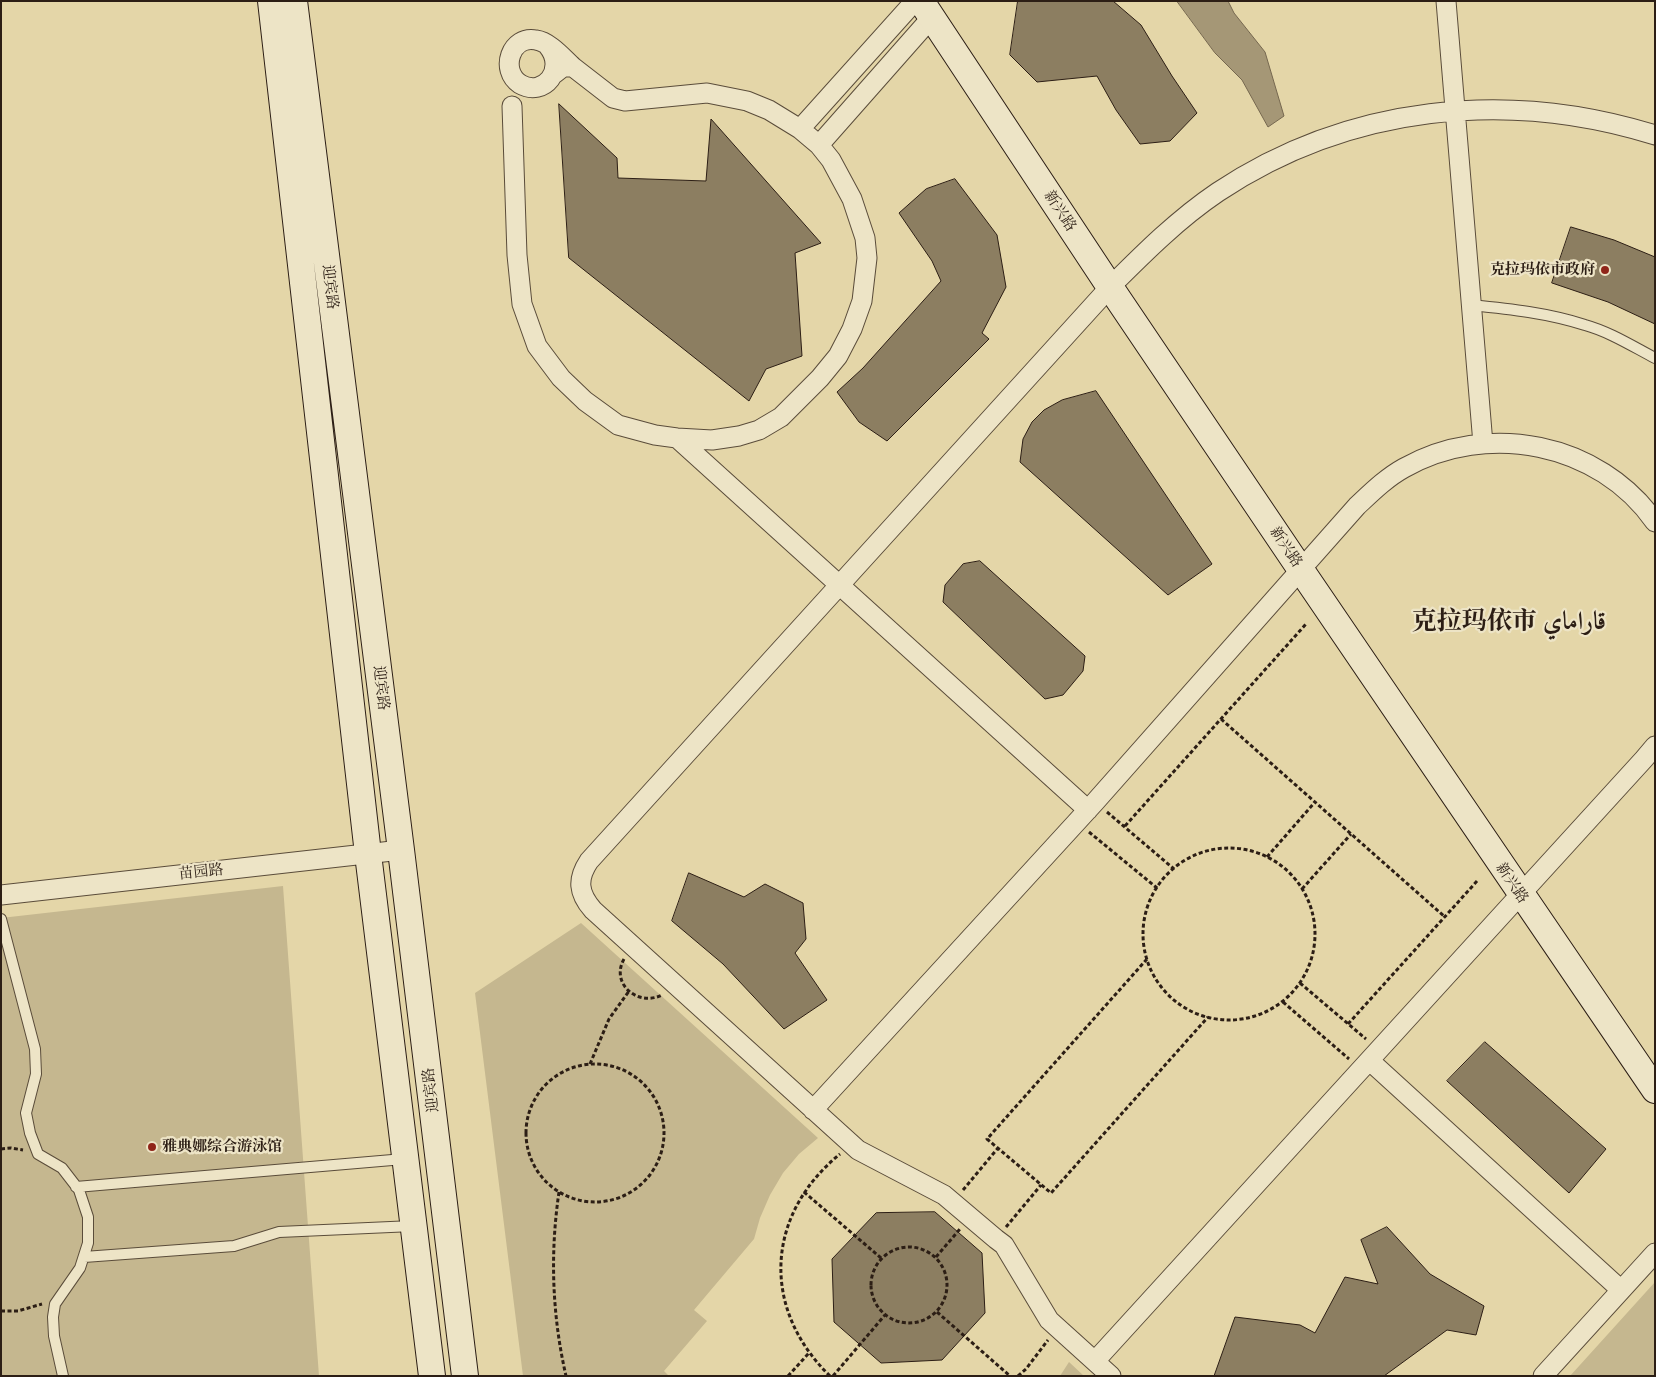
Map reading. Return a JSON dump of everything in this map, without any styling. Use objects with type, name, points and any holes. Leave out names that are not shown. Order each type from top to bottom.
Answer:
[{"type":"main road","name":"新兴路","points":[[922,6],[1520,894],[1655,1090]]},
{"type":"main road","name":"迎宾路","points":[[283,9],[402,850],[465,1376]]},
{"type":"main road","name":"迎宾路","points":[[283,9],[368,854],[432,1376]]},
{"type":"street","points":[[1446,1],[1483,444]]},
{"type":"street","points":[[800,130],[922,6]]},
{"type":"street","points":[[819,145],[922,6]]},
{"type":"street","points":[[536,40],[548,46],[614,98],[625,101],[707,93],[747,101],[769,110],[800,130],[819,145],[831,160],[852,199],[865,238],[867,258],[862,300],[852,328],[838,356],[820,378],[781,417],[759,430],[739,436],[712,440],[655,435],[618,425],[585,401],[561,378],[537,346],[522,304],[517,256],[512,106],[508,65],[512,51],[522,42],[536,40]]},
{"type":"street","points":[[548,46],[556,59],[554,74]]},
{"type":"street","points":[[508,65],[513,78],[531,87]]},
{"type":"street","points":[[512,106],[520,94],[531,87],[544,84],[563,67],[573,67]]},
{"type":"street","points":[[1112,1376],[1049,1320],[1004,1245],[944,1194],[858,1150],[585,902],[580,881],[583,870],[589,861],[1110,287],[1155,242],[1218,192],[1258,168],[1302,146],[1346,131],[1401,117],[1455,111],[1510,109],[1605,121],[1655,135]]},
{"type":"street","points":[[677,438],[1087,811]]},
{"type":"street","points":[[813,1110],[1087,811],[1357,506],[1403,468],[1431,455],[1460,447],[1483,444],[1519,443],[1549,449],[1577,459],[1604,473],[1628,491],[1655,522]]},
{"type":"street","points":[[1095,1361],[1655,746]]},
{"type":"street","name":"苗园路","points":[[1,895],[402,850]]},
{"type":"street","points":[[1370,1060],[1620,1289]]},
{"type":"street","points":[[1543,1376],[1620,1289],[1655,1253]]},
{"type":"lane","points":[[1471,305],[1514,309],[1587,325],[1655,358]]},
{"type":"lane","points":[[1,919],[35,1049],[36,1074],[26,1113],[30,1133],[38,1154],[62,1168],[79,1190],[88,1217],[88,1243],[80,1268],[55,1304],[53,1317],[54,1336],[63,1376]]},
{"type":"lane","points":[[76,1187],[405,1158]]},
{"type":"lane","points":[[84,1257],[234,1246],[279,1232],[414,1226]]},
{"type":"path","points":[[1125,826],[1306,624]]},
{"type":"path","points":[[1221,719],[1445,917]]},
{"type":"path","points":[[1267,857],[1315,802]]},
{"type":"path","points":[[1087,811],[1125,826],[1174,868]]},
{"type":"path","points":[[1087,811],[1157,888]]},
{"type":"path","points":[[1302,889],[1351,834]]},
{"type":"path","points":[[1238,848],[1267,857],[1287,870],[1305,893],[1315,922],[1314,952],[1303,980],[1283,1002],[1257,1016],[1227,1021],[1198,1015],[1172,999],[1155,978],[1147,959],[1143,926],[1150,899],[1164,876],[1174,868],[1185,859],[1210,850],[1238,848]]},
{"type":"path","points":[[1348,1024],[1478,880]]},
{"type":"path","points":[[634,947],[622,963],[620,972],[622,981],[634,996],[642,999],[652,999],[660,996],[674,984]]},
{"type":"path","points":[[1147,959],[987,1138],[1051,1193],[1208,1017]]},
{"type":"path","points":[[1300,983],[1348,1024],[1370,1060]]},
{"type":"path","points":[[590,1064],[609,1019],[629,991]]},
{"type":"path","points":[[1283,1002],[1370,1060]]},
{"type":"path","points":[[590,1064],[614,1067],[636,1078],[651,1093],[661,1112],[664,1134],[660,1156],[650,1175],[634,1190],[615,1200],[593,1202],[572,1198],[559,1192],[536,1171],[527,1149],[526,1125],[532,1102],[547,1083],[567,1070],[590,1064]]},
{"type":"path","points":[[852,1144],[823,1168],[804,1192],[788,1223],[781,1265],[786,1307],[794,1327],[809,1353],[831,1376],[885,1315]]},
{"type":"path","points":[[1,1149],[11,1148],[38,1154]]},
{"type":"path","points":[[953,1202],[998,1148]]},
{"type":"path","points":[[996,1238],[1042,1185]]},
{"type":"path","points":[[559,1192],[555,1220],[554,1296],[566,1376]]},
{"type":"path","points":[[804,1192],[881,1258]]},
{"type":"path","points":[[936,1257],[958,1232]]},
{"type":"path","points":[[914,1246],[926,1250],[936,1257],[943,1267],[947,1278],[944,1302],[937,1312],[926,1320],[913,1324],[899,1322],[885,1315],[877,1308],[870,1282],[873,1269],[881,1258],[890,1251],[914,1246]]},
{"type":"path","points":[[1,1311],[18,1311],[43,1304],[64,1289]]},
{"type":"path","points":[[937,1312],[1010,1376]]},
{"type":"path","points":[[1018,1376],[1041,1351],[1057,1327]]},
{"type":"path","points":[[788,1376],[809,1353]]},
{"type":"shaded area","points":[[1177,1],[1228,1],[1234,13],[1265,52],[1284,116],[1268,127],[1242,80],[1215,53]]},
{"type":"shaded area","name":"雅典娜综合游泳馆","points":[[283,886],[319,1376],[1,1376],[1,918]]},
{"type":"shaded area","points":[[581,923],[818,1138],[799,1154],[783,1173],[770,1195],[760,1218],[754,1239],[694,1310],[707,1321],[664,1371],[669,1376],[523,1376],[475,993]]},
{"type":"shaded area","points":[[1655,1282],[1655,1376],[1570,1376]]},
{"type":"shaded area","points":[[1069,1362],[1084,1376],[1060,1376]]},
{"type":"building","points":[[1018,1],[1113,1],[1141,25],[1197,113],[1170,141],[1140,144],[1116,110],[1097,76],[1037,82],[1010,55]]},
{"type":"building","points":[[559,104],[617,158],[618,178],[706,181],[711,119],[821,243],[795,253],[802,356],[766,369],[749,401],[569,258]]},
{"type":"building","points":[[955,179],[997,235],[1006,287],[982,333],[989,339],[887,441],[859,422],[837,392],[863,368],[941,281],[932,261],[899,213],[926,189]]},
{"type":"building","name":"克拉玛依市政府","points":[[1571,227],[1614,240],[1655,257],[1655,324],[1608,302],[1552,283]]},
{"type":"building","points":[[1096,391],[1212,564],[1168,595],[1020,462],[1023,439],[1032,422],[1044,410],[1062,400]]},
{"type":"building","points":[[980,561],[1085,656],[1083,671],[1063,695],[1045,699],[943,602],[945,585],[963,564]]},
{"type":"building","points":[[689,873],[744,897],[765,884],[803,903],[806,939],[795,953],[827,1000],[784,1029],[723,964],[672,921]]},
{"type":"building","points":[[1485,1042],[1606,1149],[1569,1193],[1447,1081]]},
{"type":"building","points":[[935,1212],[982,1253],[985,1313],[942,1360],[881,1363],[834,1322],[832,1259],[876,1213]]},
{"type":"building","points":[[1387,1227],[1430,1274],[1484,1306],[1476,1335],[1447,1330],[1384,1376],[1214,1376],[1235,1317],[1300,1325],[1315,1333],[1345,1277],[1378,1284],[1361,1240]]},
{"type":"place","name":"克拉玛依市政府","points":[[1605,270]]},
{"type":"place","name":"雅典娜综合游泳馆","points":[[152,1147]]},
{"type":"district","name":"克拉玛依市 قاراماي","points":[[1509,622]]}]
